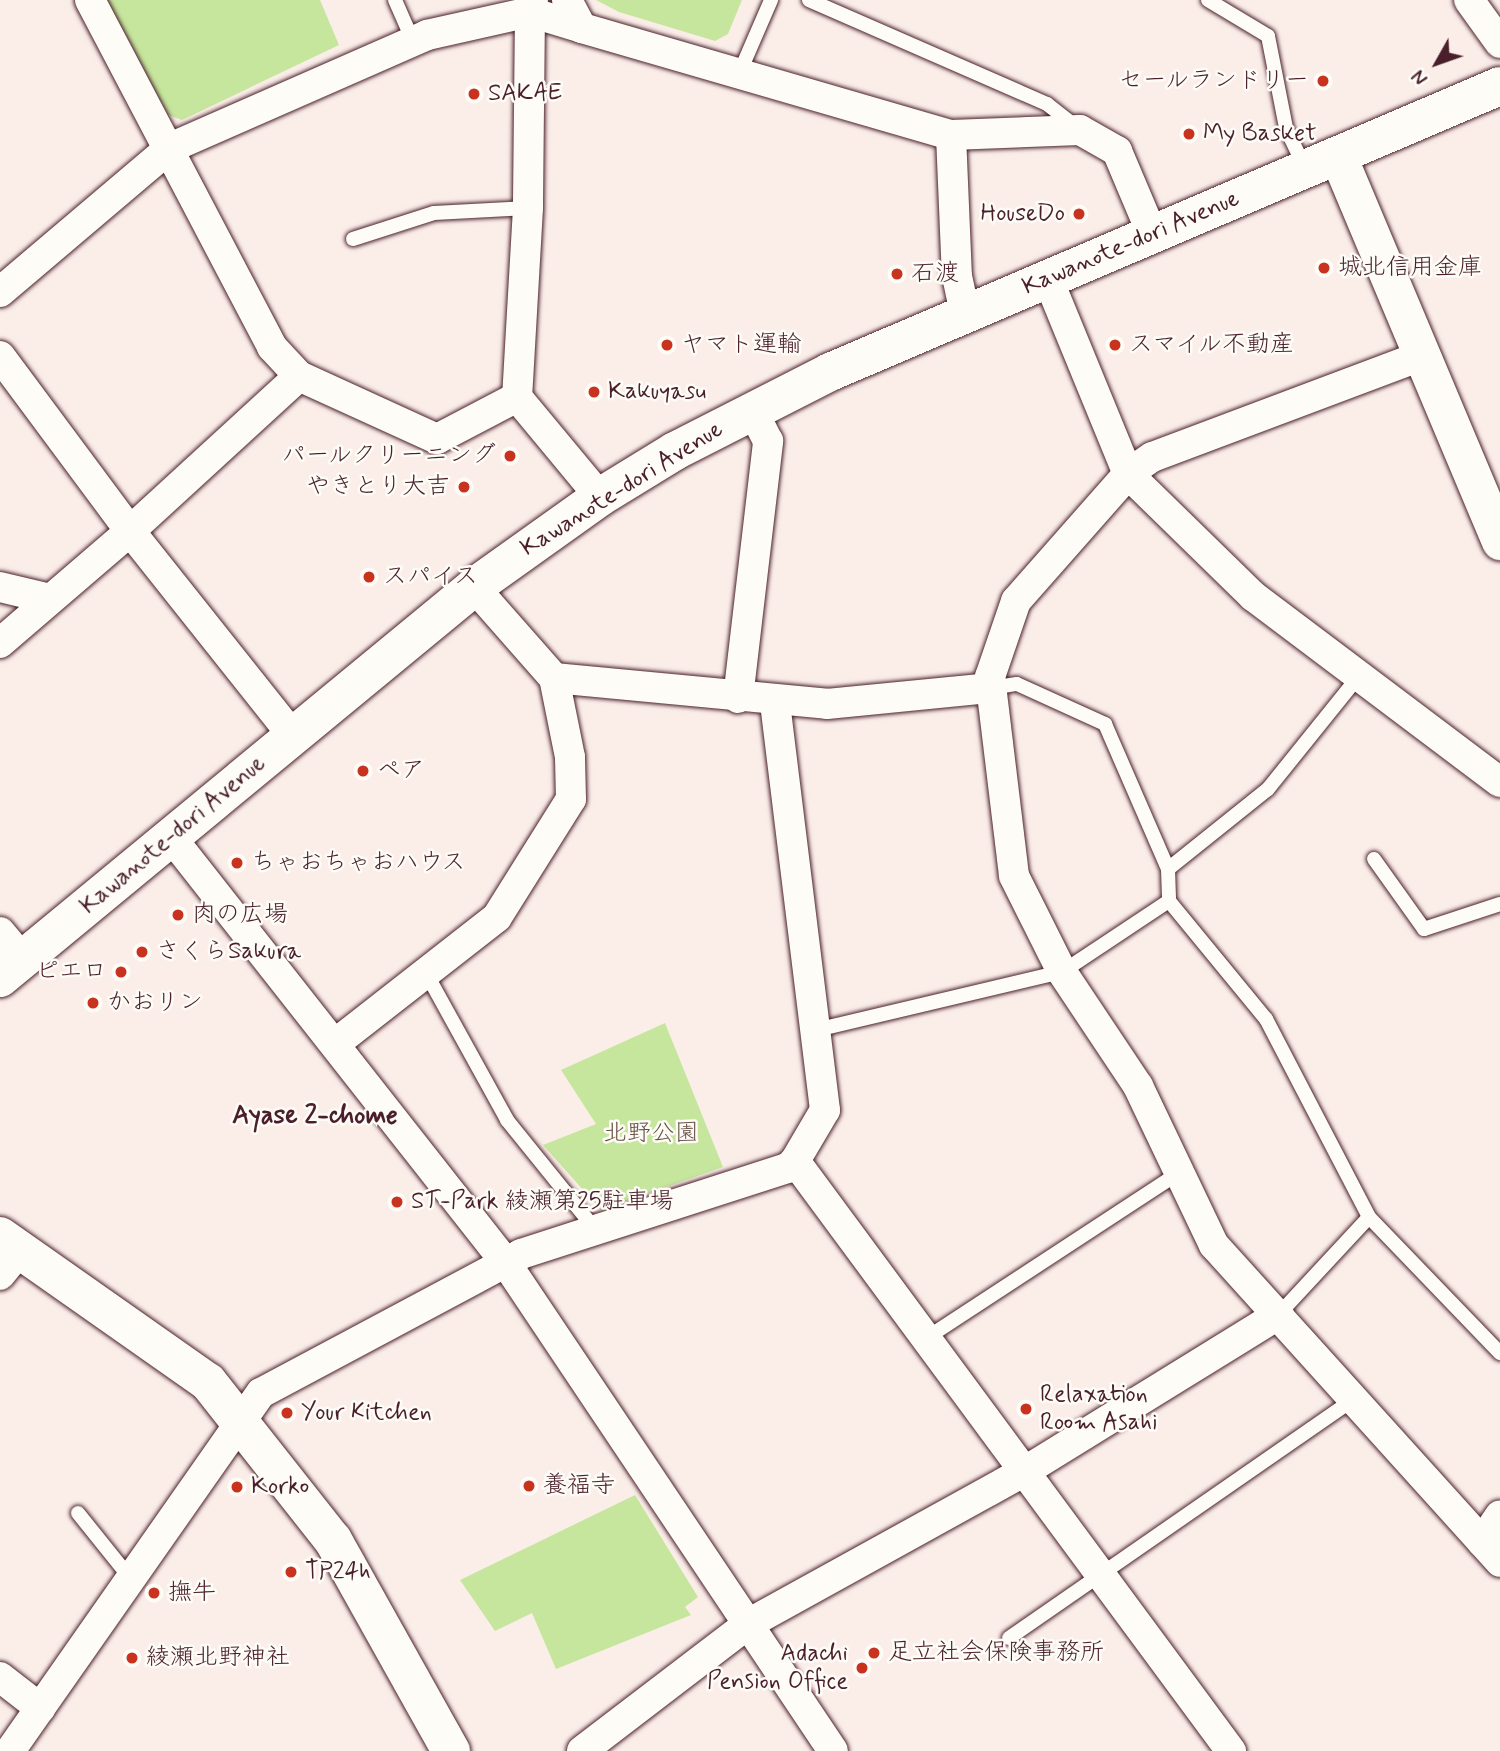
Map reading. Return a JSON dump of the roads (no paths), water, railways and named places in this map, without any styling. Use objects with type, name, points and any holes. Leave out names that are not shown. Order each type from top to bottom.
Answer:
[{"type":"main road","name":"Kawanote-dori Avenue","points":[[8,956],[171,837],[474,587],[600,497],[752,409],[965,314],[1500,86]]},
{"type":"main road","points":[[7,1253],[208,1382],[333,1540],[451,1751]]},
{"type":"street","points":[[90,0],[170,148],[272,348],[299,376],[437,439],[517,397]]},
{"type":"street","points":[[567,0],[582,28]]},
{"type":"street","points":[[1476,2],[1500,43]]},
{"type":"street","points":[[0,292],[170,148],[413,41],[531,6],[582,28],[951,135],[1080,130],[1117,151],[1152,234]]},
{"type":"street","points":[[531,6],[528,208],[517,397],[600,497]]},
{"type":"street","points":[[951,135],[957,276],[965,314]]},
{"type":"street","points":[[1322,162],[1421,356],[1500,541]]},
{"type":"street","points":[[1048,279],[1128,474],[1254,596],[1500,782]]},
{"type":"street","points":[[0,356],[130,531],[293,736]]},
{"type":"street","points":[[1421,356],[1152,457],[1128,474],[1016,601],[990,677],[1014,876],[1062,972],[1138,1086],[1214,1245],[1356,1398],[1491,1552]]},
{"type":"street","points":[[0,643],[130,531],[299,376]]},
{"type":"street","points":[[738,698],[768,441],[752,409]]},
{"type":"street","points":[[0,587],[50,599]]},
{"type":"street","points":[[336,1043],[497,917],[572,799],[570,757],[554,678],[474,587]]},
{"type":"street","points":[[554,678],[775,702],[827,704],[991,688]]},
{"type":"street","points":[[10,1751],[261,1392],[506,1264],[595,1229],[788,1168],[795,1161],[825,1110],[775,702]]},
{"type":"street","points":[[171,837],[336,1043],[506,1264],[833,1751]]},
{"type":"street","points":[[795,1161],[1022,1473],[1231,1751]]},
{"type":"street","points":[[582,1751],[748,1624],[1022,1473],[1279,1314]]},
{"type":"street","points":[[1491,1552],[1500,1515]]},
{"type":"street","points":[[0,1677],[40,1708]]},
{"type":"lane","points":[[395,0],[413,41]]},
{"type":"lane","points":[[739,75],[771,0]]},
{"type":"lane","points":[[809,0],[1046,104],[1080,130]]},
{"type":"lane","points":[[1208,0],[1268,36],[1286,128],[1322,162]]},
{"type":"lane","points":[[352,239],[434,212],[528,208]]},
{"type":"lane","points":[[1168,869],[1268,789],[1359,676]]},
{"type":"lane","points":[[991,688],[1017,684],[1105,724],[1168,869],[1170,901],[1266,1019],[1368,1217],[1500,1353]]},
{"type":"lane","points":[[1374,859],[1424,929],[1500,904]]},
{"type":"lane","points":[[816,1030],[1062,972],[1170,901]]},
{"type":"lane","points":[[426,973],[507,1120],[595,1229]]},
{"type":"lane","points":[[925,1339],[1180,1172]]},
{"type":"lane","points":[[1279,1314],[1368,1217]]},
{"type":"lane","points":[[1009,1638],[1101,1577],[1356,1398]]},
{"type":"lane","points":[[78,1513],[130,1578]]},
{"type":"place","name":"セールランドリー","points":[[1323,81]]},
{"type":"place","name":"SAKAE","points":[[474,94]]},
{"type":"place","name":"My Basket","points":[[1189,134]]},
{"type":"place","name":"HouseDo","points":[[1079,214]]},
{"type":"place","name":"城北信用金庫","points":[[1324,268]]},
{"type":"place","name":"石渡","points":[[897,274]]},
{"type":"place","name":"ヤマト運輸","points":[[667,345]]},
{"type":"place","name":"スマイル不動産","points":[[1115,345]]},
{"type":"place","name":"Kakuyasu","points":[[594,392]]},
{"type":"place","name":"パールクリーニング","points":[[510,456]]},
{"type":"place","name":"やきとり大吉","points":[[464,487]]},
{"type":"place","name":"スパイス","points":[[369,577]]},
{"type":"place","name":"ペア","points":[[363,771]]},
{"type":"place","name":"ちゃおちゃおハウス","points":[[237,863]]},
{"type":"place","name":"肉の広場","points":[[178,915]]},
{"type":"place","name":"さくらSakura","points":[[142,952]]},
{"type":"place","name":"ピエロ","points":[[121,972]]},
{"type":"place","name":"かおリン","points":[[93,1003]]},
{"type":"place","name":"ST-Park 綾瀬第25駐車場","points":[[397,1202]]},
{"type":"place","name":"Relaxation Room Asahi","points":[[1026,1409]]},
{"type":"place","name":"Your Kitchen","points":[[287,1413]]},
{"type":"place","name":"養福寺","points":[[529,1486]]},
{"type":"place","name":"Korko","points":[[237,1487]]},
{"type":"place","name":"TP24h","points":[[291,1572]]},
{"type":"place","name":"撫牛","points":[[154,1593]]},
{"type":"place","name":"足立社会保険事務所","points":[[874,1653]]},
{"type":"place","name":"綾瀬北野神社","points":[[132,1658]]},
{"type":"place","name":"Adachi Pension Office","points":[[862,1668]]},
{"type":"district","name":"Ayase 2-chome","points":[[315,1117]]},
{"type":"park label","name":"北野公園","points":[[651,1134]]}]
